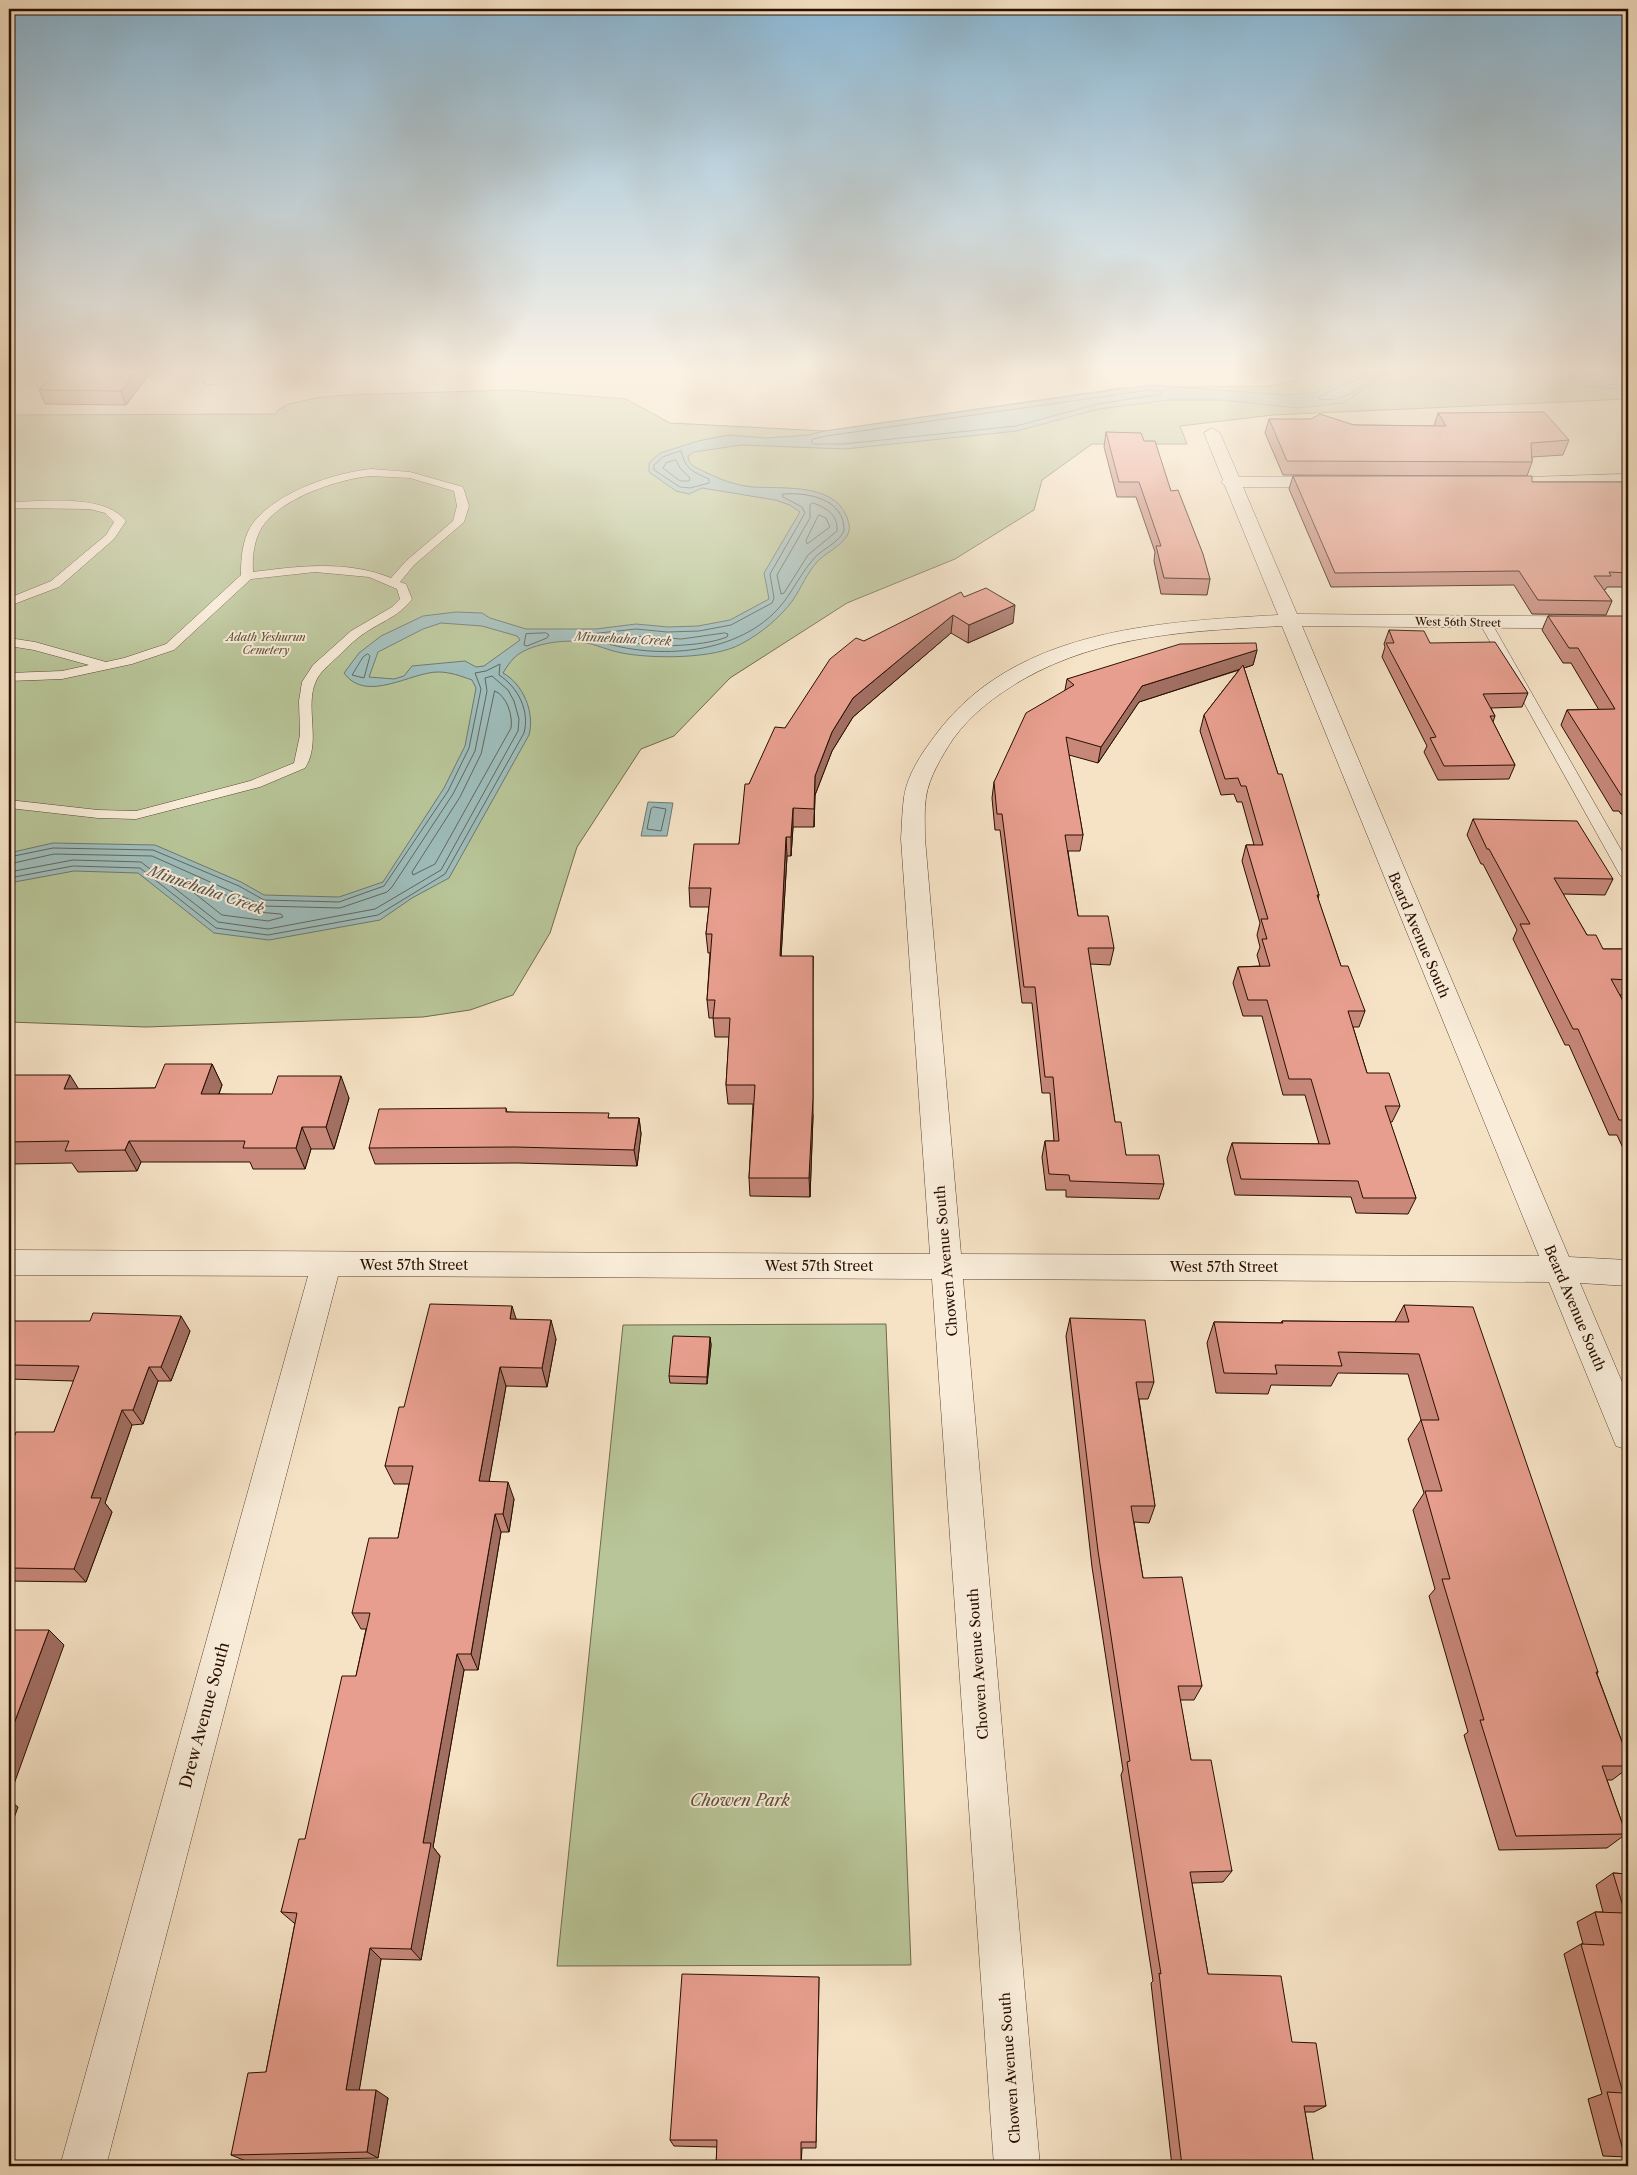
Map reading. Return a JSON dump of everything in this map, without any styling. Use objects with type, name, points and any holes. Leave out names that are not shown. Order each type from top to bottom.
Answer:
[{"type":"street","name":"Beard Avenue South","points":[[1225,470],[1628,1436]]},
{"type":"street","points":[[1517,482],[1628,479]]},
{"type":"street","points":[[1230,482],[1349,482]]},
{"type":"street","name":"West 56th Street","points":[[1288,620],[1628,623]]},
{"type":"street","name":"Chowen Avenue South","points":[[1017,2166],[912,839],[915,796],[930,757],[955,722],[987,692],[1030,667],[1077,647],[1129,634],[1185,626],[1288,620]]},
{"type":"street","name":"West 57th Street","points":[[9,1262],[326,1265],[946,1265],[1559,1269],[1628,1273]]},
{"type":"street","name":"Drew Avenue South","points":[[82,2166],[326,1265]]},
{"type":"lane","points":[[248,576],[246,554],[257,526],[283,503],[326,481],[359,474],[395,474],[434,479],[459,489],[464,506],[458,522],[410,563],[393,583]]},
{"type":"lane","points":[[9,505],[90,506],[110,510],[120,521],[110,537],[55,584],[9,602]]},
{"type":"lane","points":[[9,677],[62,675],[105,666],[170,647],[248,576],[315,568],[372,574],[402,587],[406,599],[396,610],[355,634],[318,668],[309,682],[306,701],[307,735],[300,766],[255,784],[136,816],[98,814],[9,804]]},
{"type":"lane","points":[[1485,622],[1628,875]]},
{"type":"lane","points":[[9,642],[35,646],[105,666]]},
{"type":"green space","name":"Adath Yeshurun Cemetery","points":[[9,470],[1057,470],[1042,480],[1034,510],[955,559],[847,603],[730,678],[674,736],[641,749],[577,847],[550,933],[513,995],[470,1010],[423,1017],[146,1027],[9,1022]]},
{"type":"green space","name":"Chowen Park","points":[[886,1324],[911,1965],[557,1966],[623,1325]]},
{"type":"water","name":"Minnehaha Creek","points":[[649,470],[700,470],[727,481],[746,486],[810,490],[823,494],[835,501],[844,510],[849,530],[847,536],[838,546],[813,566],[793,600],[776,619],[741,644],[729,649],[700,655],[666,657],[635,655],[582,642],[565,641],[528,649],[514,658],[503,673],[522,691],[526,700],[530,717],[529,735],[449,878],[412,898],[380,920],[269,940],[214,933],[138,873],[74,871],[9,883],[9,853],[53,843],[155,845],[241,882],[264,895],[339,897],[383,882],[444,788],[465,746],[476,688],[472,680],[442,672],[427,673],[376,686],[364,686],[353,682],[344,673],[359,653],[381,636],[423,616],[456,612],[482,613],[490,618],[526,629],[596,629],[636,624],[668,627],[698,626],[730,620],[769,599],[764,573],[800,512],[790,505],[775,500],[702,488],[689,494],[676,491],[649,472]],"holes":[[[441,623],[482,626],[517,636],[520,640],[484,666],[476,667],[465,661],[412,666],[404,676],[394,679],[369,677],[378,652],[423,629]]]},
{"type":"water","points":[[648,802],[673,803],[667,836],[641,836]]},
{"type":"building","points":[[1116,470],[1164,470],[1171,491],[1178,490],[1203,554],[1210,579],[1164,578],[1156,546],[1161,546],[1139,482],[1119,482]]},
{"type":"building","points":[[1293,476],[1532,476],[1532,482],[1628,482],[1628,573],[1609,572],[1611,576],[1594,576],[1612,601],[1538,600],[1519,571],[1335,573]]},
{"type":"building","points":[[986,588],[1015,605],[969,625],[953,615],[853,698],[832,732],[815,776],[814,809],[793,808],[791,837],[786,837],[780,956],[813,956],[813,1098],[809,1178],[749,1178],[755,1085],[726,1085],[730,1018],[713,1018],[715,1000],[707,1000],[712,934],[706,934],[711,888],[689,888],[694,844],[739,844],[745,784],[749,784],[775,727],[785,728],[830,659],[856,638],[864,641],[961,592],[964,597]]},
{"type":"building","points":[[1548,616],[1624,616],[1628,622],[1628,798],[1621,795],[1567,710],[1615,709],[1578,648],[1569,648]]},
{"type":"building","points":[[1389,630],[1424,631],[1430,643],[1495,642],[1528,693],[1483,694],[1495,716],[1490,716],[1515,765],[1444,766],[1430,738],[1436,737],[1386,643],[1394,643]]},
{"type":"building","points":[[1256,643],[1257,650],[1142,686],[1101,747],[1066,737],[1083,835],[1065,835],[1078,916],[1108,916],[1114,948],[1088,948],[1115,1122],[1121,1122],[1126,1155],[1159,1155],[1164,1184],[1070,1181],[1069,1175],[1049,1174],[1045,1141],[1059,1141],[1053,1077],[1045,1077],[1035,987],[1024,987],[1002,814],[997,814],[994,782],[1026,713],[1074,685],[1067,679],[1180,644]]},
{"type":"building","points":[[1243,665],[1278,774],[1282,774],[1319,895],[1317,895],[1341,966],[1348,966],[1365,1011],[1348,1011],[1367,1073],[1389,1073],[1400,1106],[1385,1106],[1416,1198],[1363,1198],[1358,1181],[1241,1179],[1232,1143],[1330,1144],[1311,1079],[1289,1079],[1267,1000],[1248,1000],[1238,967],[1270,966],[1262,939],[1267,939],[1261,919],[1268,919],[1246,845],[1263,845],[1246,786],[1241,786],[1238,778],[1225,779],[1204,715]]},
{"type":"building","points":[[1473,819],[1577,821],[1613,879],[1554,878],[1587,935],[1596,935],[1603,949],[1628,949],[1628,980],[1611,979],[1628,1010],[1628,1123],[1627,1120],[1619,1120],[1578,1029],[1573,1029],[1520,924],[1530,924],[1489,849],[1487,849]]},
{"type":"building","points":[[165,1064],[212,1064],[201,1094],[272,1094],[278,1076],[341,1076],[326,1127],[302,1127],[296,1148],[243,1148],[245,1141],[129,1141],[125,1150],[65,1151],[69,1141],[9,1142],[9,1075],[70,1075],[64,1089],[155,1088]]},
{"type":"building","points":[[506,1108],[506,1112],[609,1113],[608,1118],[639,1118],[634,1150],[514,1147],[369,1148],[379,1109]]},
{"type":"building","points":[[430,1304],[512,1306],[510,1319],[551,1320],[542,1368],[500,1367],[479,1481],[508,1482],[503,1514],[495,1514],[471,1654],[457,1654],[423,1843],[431,1843],[411,1949],[370,1948],[346,2090],[376,2090],[367,2152],[231,2155],[248,2073],[266,2072],[297,1913],[281,1912],[299,1839],[305,1839],[342,1676],[356,1676],[370,1613],[352,1613],[369,1538],[398,1538],[413,1466],[385,1466],[399,1407],[404,1407]]},
{"type":"building","points":[[1404,1305],[1473,1307],[1598,1672],[1596,1672],[1628,1758],[1628,1766],[1602,1766],[1626,1834],[1516,1836],[1480,1720],[1484,1720],[1442,1579],[1450,1579],[1425,1491],[1442,1491],[1421,1420],[1439,1420],[1419,1354],[1338,1352],[1342,1366],[1275,1365],[1277,1374],[1224,1373],[1214,1322],[1409,1322]]},
{"type":"building","points":[[93,1313],[181,1316],[161,1367],[149,1367],[133,1410],[122,1410],[91,1498],[101,1498],[74,1569],[9,1568],[9,1483],[11,1478],[9,1478],[9,1451],[16,1432],[54,1432],[79,1366],[9,1365],[9,1321],[90,1321]]},
{"type":"building","points":[[1070,1318],[1145,1320],[1154,1382],[1136,1382],[1155,1506],[1131,1506],[1143,1578],[1182,1577],[1202,1686],[1178,1686],[1191,1760],[1211,1760],[1232,1871],[1190,1872],[1208,1974],[1281,1976],[1292,2042],[1316,2043],[1326,2106],[1304,2106],[1314,2166],[1182,2166],[1159,1973],[1161,1974],[1127,1762],[1130,1761],[1098,1551]]},
{"type":"building","points":[[673,1336],[710,1337],[707,1377],[669,1376]]},
{"type":"building","points":[[9,1630],[49,1630],[9,1737]]},
{"type":"building","points":[[1613,1873],[1628,1874],[1628,2150],[1623,2150],[1607,2092],[1623,2093],[1581,1944],[1604,1945],[1595,1912],[1625,1913]]},
{"type":"building","points":[[682,1974],[819,1977],[816,2142],[801,2142],[801,2166],[716,2166],[717,2140],[670,2140]]}]
